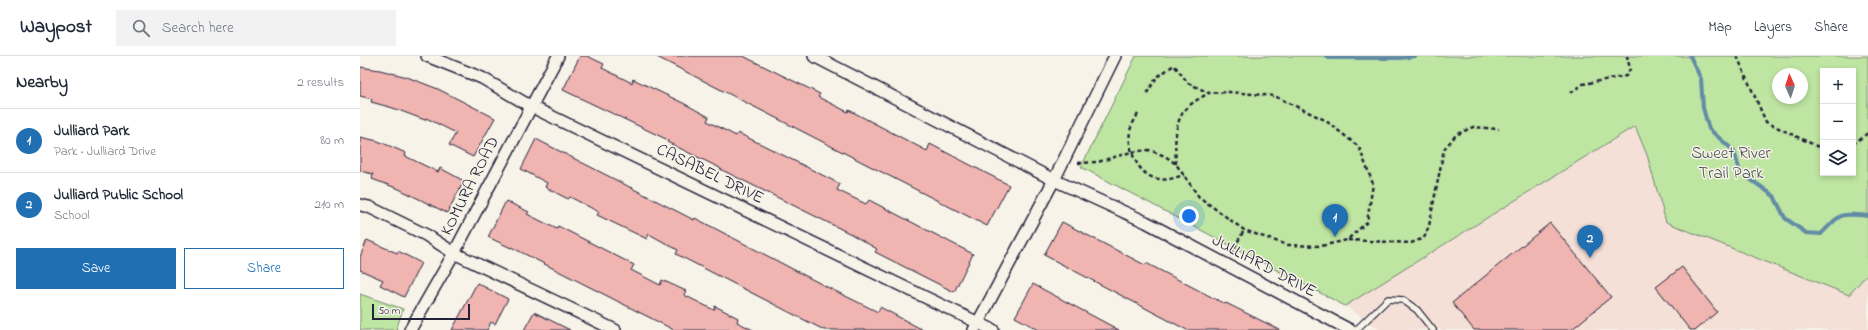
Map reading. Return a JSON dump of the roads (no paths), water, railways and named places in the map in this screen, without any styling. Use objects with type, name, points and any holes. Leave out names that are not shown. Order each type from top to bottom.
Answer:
[{"type":"street","name":"CASABEL DRIVE","points":[[427,56],[482,78],[530,106],[976,326],[993,330]]},
{"type":"street","name":"KOMURA ROAD","points":[[410,330],[454,253],[530,106],[558,56]]},
{"type":"street","name":"JULLIARD DRIVE","points":[[814,56],[1054,180],[1146,222],[1350,330]]},
{"type":"street","points":[[976,326],[1054,180],[1115,56]]},
{"type":"street","points":[[360,205],[368,207],[426,235],[454,253],[610,329]]},
{"type":"lane","points":[[1356,330],[1388,300],[1403,300],[1417,310],[1433,330]]},
{"type":"waterway","points":[[1326,56],[1329,58],[1401,58],[1415,56]]},
{"type":"waterway","points":[[1690,56],[1701,79],[1703,108],[1709,129],[1734,151],[1740,172],[1774,196],[1785,218],[1806,233],[1821,234],[1841,216],[1868,216]]},
{"type":"place","name":"Julliard Park","points":[[1335,237]]},
{"type":"place","name":"Julliard Public School","points":[[1590,258]]},
{"type":"park label","name":"Sweet River Trail Park","points":[[1731,163]]}]
